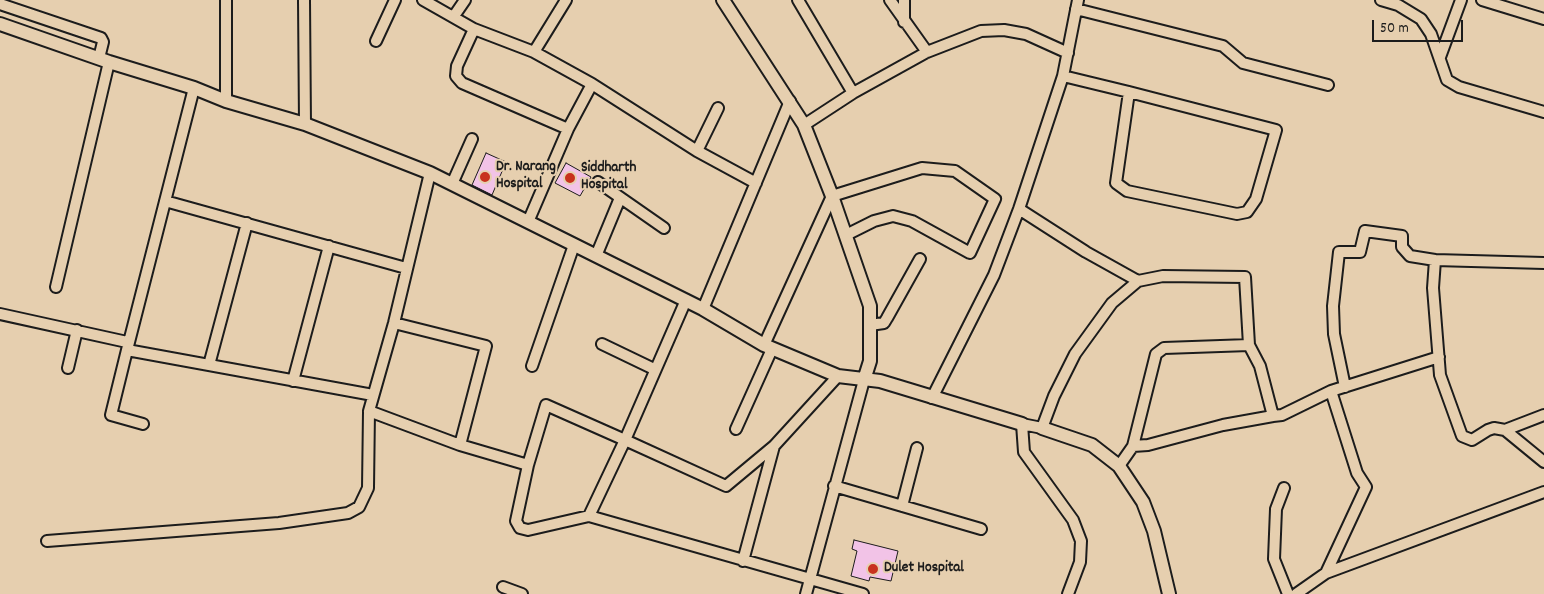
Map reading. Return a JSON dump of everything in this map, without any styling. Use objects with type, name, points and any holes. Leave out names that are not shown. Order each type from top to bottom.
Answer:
[{"type":"street","points":[[226,0],[226,101]]},
{"type":"street","points":[[304,0],[304,124]]},
{"type":"street","points":[[376,41],[395,0]]},
{"type":"street","points":[[423,0],[474,29],[534,52],[592,84],[697,150],[756,182]]},
{"type":"street","points":[[454,16],[464,0]]},
{"type":"street","points":[[534,52],[566,0]]},
{"type":"street","points":[[724,0],[804,124],[832,196],[870,306],[870,361],[834,486],[806,594]]},
{"type":"street","points":[[798,0],[853,92]]},
{"type":"street","points":[[890,0],[927,52]]},
{"type":"street","points":[[904,0],[904,22]]},
{"type":"street","points":[[1381,0],[1398,5],[1421,18],[1431,34],[1440,57],[1441,69],[1447,80],[1459,87],[1544,112]]},
{"type":"street","points":[[1440,57],[1461,0]]},
{"type":"street","points":[[1482,0],[1544,19]]},
{"type":"street","points":[[0,4],[101,38],[103,42],[104,60],[56,287]]},
{"type":"street","points":[[932,398],[994,274],[1019,209],[1063,76],[1077,5],[1223,46],[1243,63],[1328,85]]},
{"type":"street","points":[[0,24],[104,60],[194,88],[226,101],[304,124],[430,173],[686,300],[768,347],[838,376],[880,381],[932,398],[1042,428],[1092,445],[1119,466],[1143,502],[1154,531],[1169,594]]},
{"type":"street","points":[[474,29],[457,66],[456,76],[462,83],[568,129]]},
{"type":"street","points":[[804,124],[853,92],[927,52],[981,31],[1004,30],[1026,34],[1068,53]]},
{"type":"street","points":[[1063,76],[1129,92],[1276,130],[1256,199],[1247,212],[1237,214],[1127,191],[1116,183],[1129,92]]},
{"type":"street","points":[[528,222],[568,129],[592,84]]},
{"type":"street","points":[[143,424],[112,415],[127,346],[194,88]]},
{"type":"street","points":[[703,309],[790,101]]},
{"type":"street","points":[[697,150],[718,108]]},
{"type":"street","points":[[452,184],[472,139]]},
{"type":"street","points":[[736,429],[768,347],[832,196],[922,168],[955,171],[995,199],[970,253],[912,221],[893,216],[874,221],[846,235]]},
{"type":"street","points":[[47,541],[279,523],[348,513],[359,507],[368,488],[369,411],[394,323],[430,173]]},
{"type":"street","points":[[598,182],[664,228]]},
{"type":"street","points":[[596,256],[620,198]]},
{"type":"street","points":[[166,201],[406,268]]},
{"type":"street","points":[[1019,209],[1086,252],[1138,281]]},
{"type":"street","points":[[209,365],[246,224]]},
{"type":"street","points":[[1345,387],[1334,334],[1333,306],[1340,252],[1360,252],[1364,231],[1402,236],[1402,247],[1410,256],[1434,260],[1544,264]]},
{"type":"street","points":[[532,366],[574,245]]},
{"type":"street","points":[[293,380],[329,246]]},
{"type":"street","points":[[870,325],[884,323],[920,259]]},
{"type":"street","points":[[1434,260],[1433,288],[1440,375],[1462,436],[1472,440],[1494,428],[1505,430],[1544,462]]},
{"type":"street","points":[[1042,428],[1054,396],[1075,354],[1112,302],[1138,281],[1163,276],[1246,277],[1249,345],[1268,389],[1273,416]]},
{"type":"street","points":[[589,516],[625,440],[654,369],[686,300]]},
{"type":"street","points":[[0,314],[77,330],[127,346],[209,365],[373,395]]},
{"type":"street","points":[[394,323],[486,346],[460,445]]},
{"type":"street","points":[[68,368],[77,330]]},
{"type":"street","points":[[602,344],[654,369]]},
{"type":"street","points":[[1119,466],[1133,446],[1156,354],[1164,348],[1249,345]]},
{"type":"street","points":[[1133,446],[1148,445],[1223,425],[1282,415],[1331,392],[1439,357]]},
{"type":"street","points":[[838,376],[774,446],[726,486],[546,406],[528,465],[516,521],[520,528],[528,530],[589,516],[863,594]]},
{"type":"street","points":[[1326,573],[1366,486],[1357,473],[1331,392]]},
{"type":"street","points":[[369,411],[460,445],[528,465]]},
{"type":"street","points":[[1505,430],[1544,415]]},
{"type":"street","points":[[1022,424],[1024,452],[1073,520],[1081,541],[1080,562],[1068,594]]},
{"type":"street","points":[[743,561],[774,446]]},
{"type":"street","points":[[902,506],[917,448]]},
{"type":"street","points":[[834,486],[981,529]]},
{"type":"street","points":[[1284,488],[1276,510],[1274,559],[1288,594]]},
{"type":"street","points":[[1296,594],[1326,573],[1544,492]]},
{"type":"street","points":[[503,587],[522,594]]},
{"type":"building","points":[[486,153],[506,162],[492,195],[472,185]]},
{"type":"building","points":[[566,163],[591,177],[580,196],[555,183]]},
{"type":"building","points":[[854,540],[898,551],[891,581],[870,577],[869,581],[851,576],[857,551],[852,549]]},
{"type":"place","name":"Dr. Narang Hospital","points":[[485,177]]},
{"type":"place","name":"Siddharth Hospital","points":[[570,178]]},
{"type":"place","name":"Dulet Hospital","points":[[873,569]]}]
